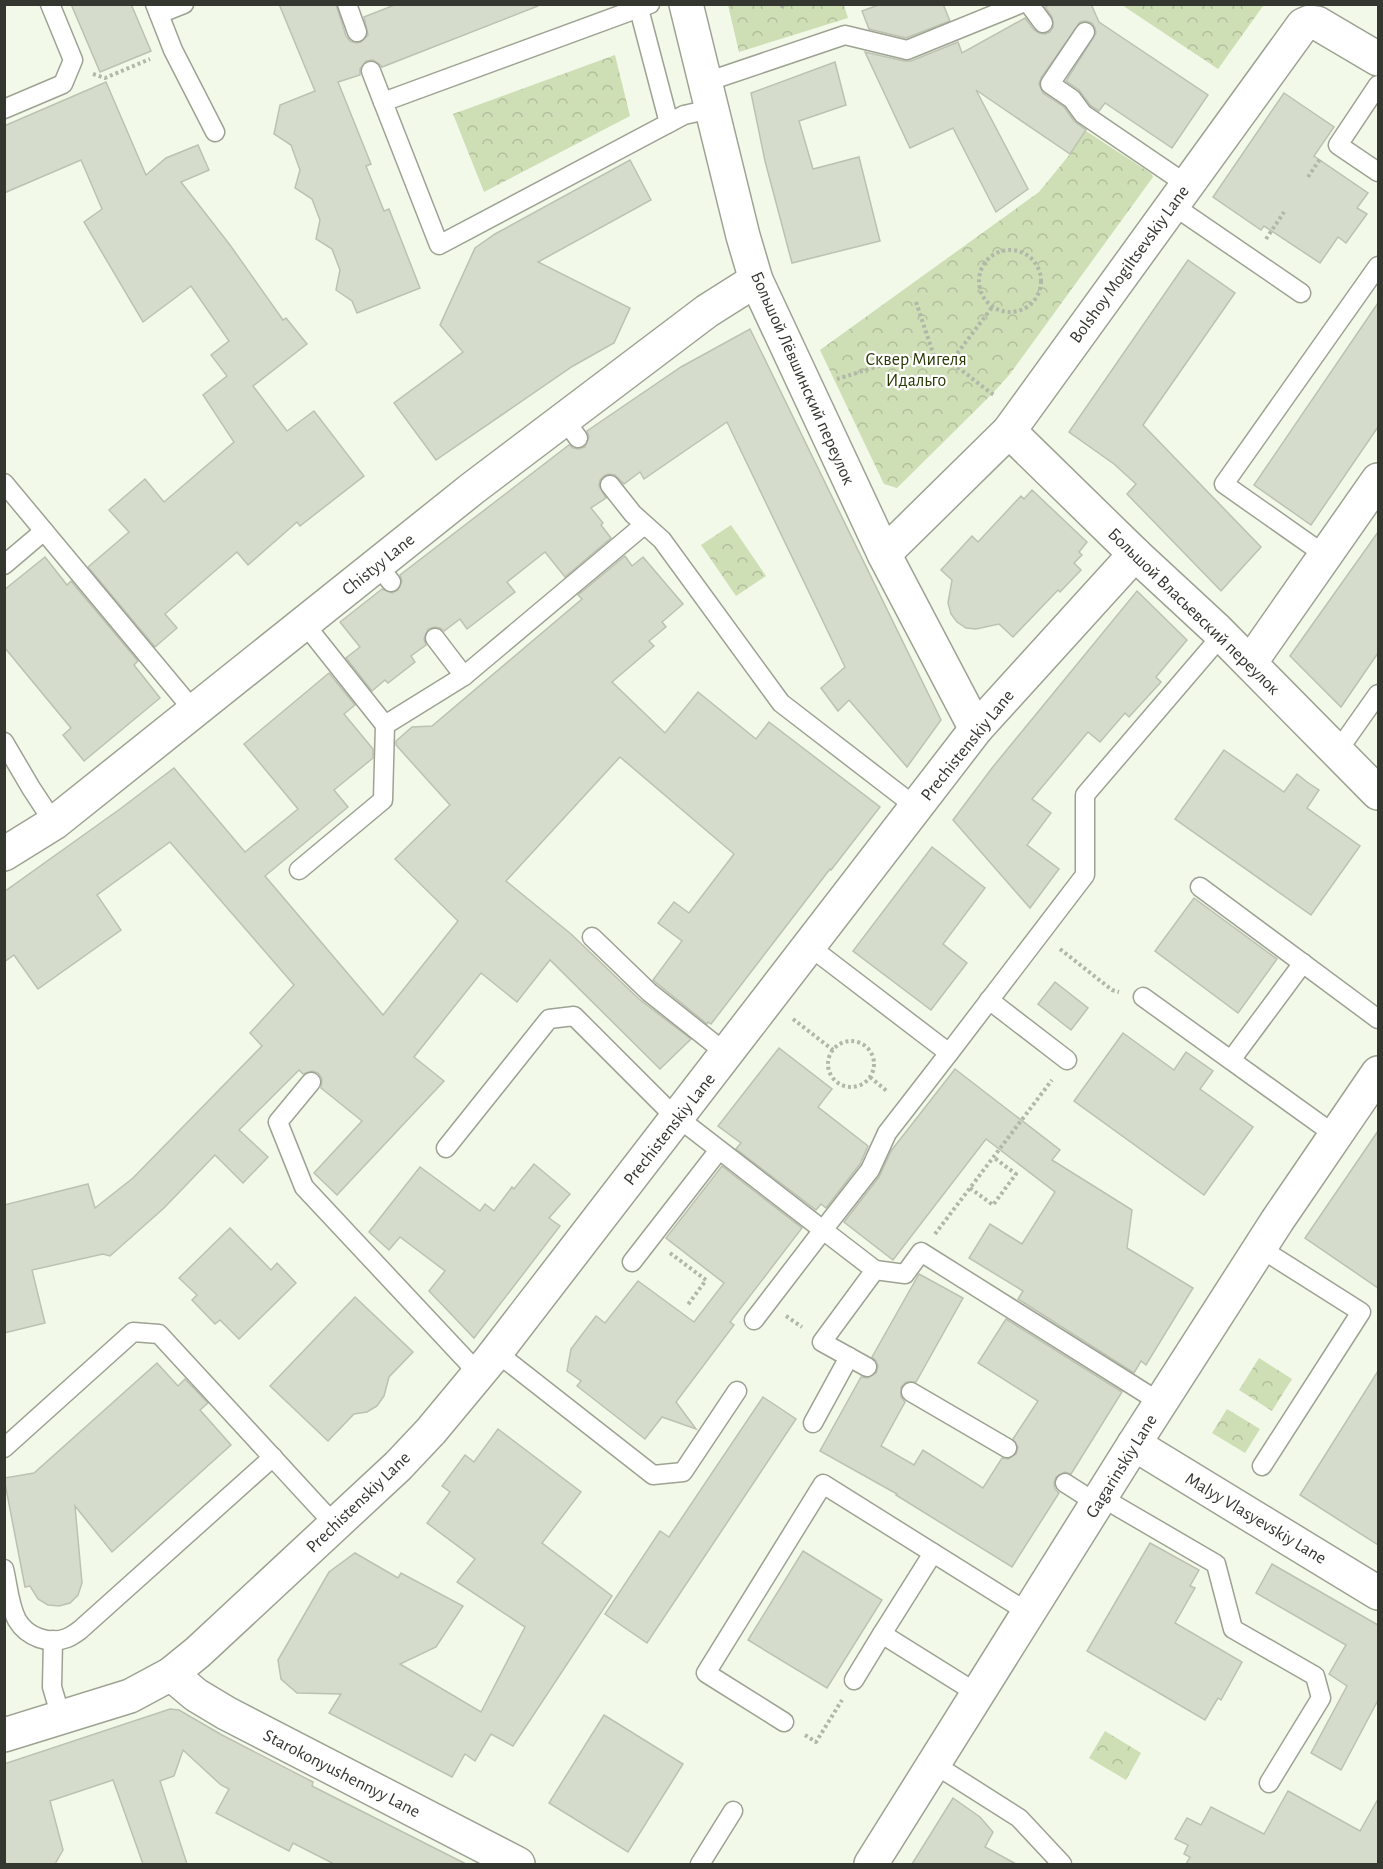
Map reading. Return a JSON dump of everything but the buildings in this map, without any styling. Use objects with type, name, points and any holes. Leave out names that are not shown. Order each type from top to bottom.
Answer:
[{"type":"street","name":"Большой Лёвшинский переулок","points":[[686,4],[756,280],[884,554],[976,729]]},
{"type":"street","name":"Bolshoy Mogiltsevskiy Lane","points":[[884,554],[1009,431],[1303,25],[1310,22],[1317,23],[1378,59]]},
{"type":"street","name":"Chistyy Lane","points":[[4,854],[54,823],[303,623],[384,573],[571,428],[707,311],[756,280]]},
{"type":"street","name":"Большой Власьевский переулок","points":[[1009,431],[1222,635],[1378,793]]},
{"type":"street","points":[[1250,663],[1378,480]]},
{"type":"street","name":"Prechistenskiy Lane","points":[[4,1735],[130,1696],[171,1674],[198,1652],[404,1459],[438,1423],[487,1363],[976,729],[1135,554]]},
{"type":"street","name":"Gagarinskiy Lane","points":[[871,1864],[1134,1444],[1260,1248],[1378,1073]]},
{"type":"street","name":"Malyy Vlasyevskiy Lane","points":[[1134,1444],[1378,1593]]},
{"type":"street","name":"Starokonyushennyy Lane","points":[[171,1674],[196,1695],[226,1713],[518,1864]]},
{"type":"lane","points":[[4,109],[63,84],[73,60],[50,4]]},
{"type":"lane","points":[[184,4],[157,9],[173,50],[215,132]]},
{"type":"lane","points":[[348,4],[357,32]]},
{"type":"lane","points":[[371,71],[439,245],[684,115],[709,95],[844,35],[907,50],[1020,4]]},
{"type":"lane","points":[[1029,4],[1043,23]]},
{"type":"lane","points":[[383,102],[645,7],[669,123]]},
{"type":"lane","points":[[1085,32],[1050,84],[1072,99],[1083,114],[1252,259],[1301,293]]},
{"type":"lane","points":[[1378,85],[1338,145],[1378,172]]},
{"type":"lane","points":[[1325,555],[1224,484],[1378,266]]},
{"type":"lane","points":[[4,483],[194,711]]},
{"type":"lane","points":[[610,485],[633,514],[662,540],[781,703],[916,807]]},
{"type":"lane","points":[[385,725],[464,676],[644,525]]},
{"type":"lane","points":[[4,565],[44,531]]},
{"type":"lane","points":[[299,870],[382,800],[385,725],[303,623]]},
{"type":"lane","points":[[754,1320],[870,1170],[887,1133],[1085,875],[1085,795],[1222,635]]},
{"type":"lane","points":[[435,638],[464,676]]},
{"type":"lane","points":[[1337,752],[1378,694]]},
{"type":"lane","points":[[4,742],[54,823]]},
{"type":"lane","points":[[1200,887],[1378,1019]]},
{"type":"lane","points":[[592,937],[649,992],[727,1054]]},
{"type":"lane","points":[[809,946],[949,1053]]},
{"type":"lane","points":[[1231,1060],[1303,963]]},
{"type":"lane","points":[[1143,997],[1335,1135]]},
{"type":"lane","points":[[989,1000],[1068,1060]]},
{"type":"lane","points":[[446,1148],[549,1018],[574,1016],[677,1118],[875,1270],[905,1274],[921,1252],[1161,1403]]},
{"type":"lane","points":[[311,1082],[279,1122],[304,1187],[487,1363],[653,1475],[683,1472],[737,1391]]},
{"type":"lane","points":[[632,1262],[719,1150]]},
{"type":"lane","points":[[1260,1248],[1361,1312],[1262,1466]]},
{"type":"lane","points":[[867,1367],[822,1342],[875,1270]]},
{"type":"lane","points":[[4,1448],[133,1332],[159,1334],[335,1525]]},
{"type":"lane","points":[[813,1423],[849,1358]]},
{"type":"lane","points":[[911,1392],[1007,1448]]},
{"type":"lane","points":[[4,1569],[17,1621],[27,1632],[40,1639],[68,1638],[80,1630],[273,1458]]},
{"type":"lane","points":[[1065,1483],[1216,1564],[1233,1629],[1315,1676],[1321,1698],[1269,1783]]},
{"type":"lane","points":[[784,1722],[706,1673],[823,1485],[1029,1613]]},
{"type":"lane","points":[[854,1680],[933,1553]]},
{"type":"lane","points":[[882,1634],[978,1694]]},
{"type":"lane","points":[[53,1640],[52,1687],[61,1717]]},
{"type":"lane","points":[[934,1764],[1019,1818],[1062,1864]]},
{"type":"lane","points":[[700,1864],[733,1810]]},
{"type":"path","points":[[782,4],[782,6],[788,4]]},
{"type":"path","points":[[71,65],[105,78],[173,50]]},
{"type":"path","points":[[1252,259],[1284,212]]},
{"type":"path","points":[[1005,250],[1017,250],[1028,255],[1036,264],[1041,275],[1041,287],[1036,298],[1027,307],[1016,311],[1004,311],[993,306],[984,298],[980,287],[980,274],[985,263],[993,255],[1005,250]]},
{"type":"path","points":[[916,302],[934,356]]},
{"type":"path","points":[[950,363],[993,306]]},
{"type":"path","points":[[829,381],[915,357],[934,356],[950,363],[997,398]]},
{"type":"path","points":[[1040,933],[1112,990],[1143,997]]},
{"type":"path","points":[[791,1017],[832,1050]]},
{"type":"path","points":[[850,1040],[860,1042],[869,1048],[874,1058],[874,1068],[870,1077],[862,1084],[852,1087],[842,1085],[833,1078],[828,1069],[828,1059],[832,1050],[840,1043],[850,1040]]},
{"type":"path","points":[[921,1252],[1068,1060]]},
{"type":"path","points":[[970,1188],[993,1205],[1016,1174],[993,1157]]},
{"type":"path","points":[[651,1237],[706,1280],[687,1306]]},
{"type":"path","points":[[768,1302],[822,1342]]},
{"type":"path","points":[[784,1722],[816,1742],[854,1680]]},
{"type":"green space","points":[[1254,4],[1263,6],[1218,69],[1122,5]]},
{"type":"green space","points":[[728,5],[844,5],[848,18],[739,52]]},
{"type":"green space","points":[[615,55],[630,116],[484,192],[453,114]]},
{"type":"green space","name":"Сквер Мигеля Идальго","points":[[1086,131],[1152,174],[1153,177],[1010,374],[897,488],[884,484],[820,350],[1039,192]]},
{"type":"green space","points":[[731,525],[766,576],[736,596],[701,545]]},
{"type":"green space","points":[[1259,1358],[1292,1379],[1272,1411],[1239,1390]]},
{"type":"green space","points":[[1227,1409],[1260,1429],[1245,1453],[1212,1433]]},
{"type":"green space","points":[[1105,1731],[1141,1753],[1126,1780],[1089,1758]]}]
